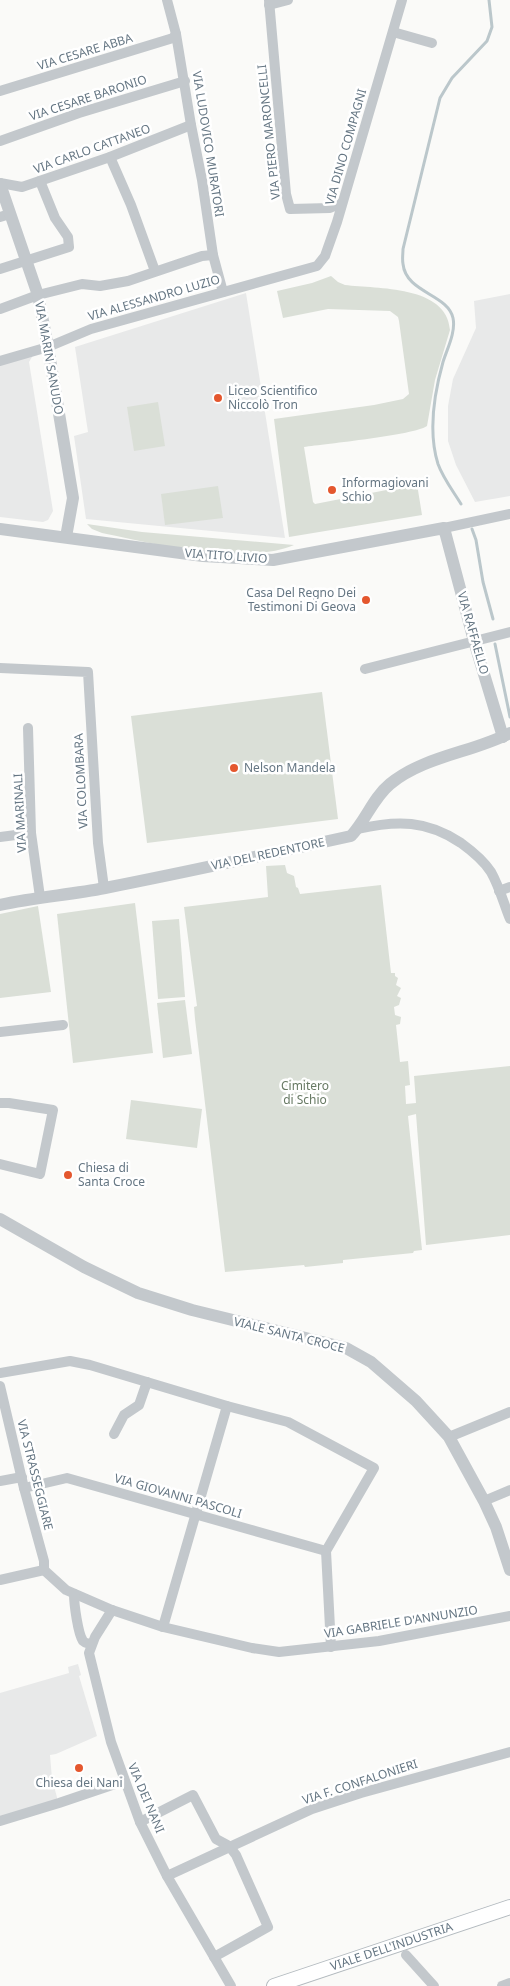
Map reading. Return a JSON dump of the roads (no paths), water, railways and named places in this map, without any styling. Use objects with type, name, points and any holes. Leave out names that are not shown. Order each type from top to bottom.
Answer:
[{"type":"main road","name":"VIALE DELL'INDUSTRIA","points":[[274,1986],[510,1907]]},
{"type":"street","name":"VIA LUDOVICO MURATORI","points":[[167,0],[185,81],[213,255],[223,292]]},
{"type":"street","points":[[269,3],[288,0]]},
{"type":"street","name":"VIA DINO COMPAGNI","points":[[317,266],[325,256],[330,244],[402,0]]},
{"type":"street","name":"VIA PIERO MARONCELLI","points":[[269,3],[286,194],[290,209],[330,208],[342,203]]},
{"type":"street","points":[[393,32],[432,43]]},
{"type":"street","name":"VIA CESARE ABBA","points":[[0,91],[90,65],[173,38],[176,34]]},
{"type":"street","name":"VIA CESARE BARONIO","points":[[0,141],[80,113],[185,81]]},
{"type":"street","name":"VIA CARLO CATTANEO","points":[[0,184],[22,187],[110,157],[191,125]]},
{"type":"street","points":[[110,157],[131,205],[155,271]]},
{"type":"street","points":[[0,269],[69,247],[68,237],[55,218],[40,181]]},
{"type":"street","name":"VIA MARIN SANUDO","points":[[0,184],[5,216],[26,261],[38,295],[48,347],[72,498],[66,537]]},
{"type":"street","points":[[0,309],[38,295],[82,284],[100,286],[128,281],[202,256],[213,255]]},
{"type":"street","name":"VIA ALESSANDRO LUZIO","points":[[0,361],[48,347],[91,329],[317,266]]},
{"type":"street","name":"VIA TITO LIVIO","points":[[0,530],[203,556],[273,560],[510,514]]},
{"type":"street","name":"VIA RAFFAELLO","points":[[444,528],[474,641],[506,735]]},
{"type":"street","points":[[365,669],[510,632]]},
{"type":"street","name":"VIA COLOMBARA","points":[[0,668],[88,672],[98,843],[104,888]]},
{"type":"street","name":"VIA MARINALI","points":[[28,728],[32,834],[40,897]]},
{"type":"street","name":"VIA DEL REDENTORE","points":[[0,905],[104,888],[351,836],[380,794],[406,773],[433,760],[506,735]]},
{"type":"street","points":[[358,828],[403,822],[430,826],[450,836],[472,851],[491,872],[510,919]]},
{"type":"street","points":[[0,837],[32,834]]},
{"type":"street","points":[[499,891],[510,888]]},
{"type":"street","points":[[0,1032],[63,1025]]},
{"type":"street","points":[[0,1103],[9,1102],[53,1110],[40,1174],[0,1164]]},
{"type":"street","name":"VIALE SANTA CROCE","points":[[0,1219],[84,1267],[138,1293],[202,1313],[346,1348],[371,1362],[416,1401],[449,1437],[496,1527],[510,1570]]},
{"type":"street","points":[[0,1373],[70,1361],[90,1365],[288,1422],[374,1468],[326,1550],[332,1647]]},
{"type":"street","points":[[114,1434],[124,1415],[139,1405],[147,1382]]},
{"type":"street","name":"VIA STRASSEGGIARE","points":[[0,1386],[24,1488],[44,1561],[44,1570]]},
{"type":"street","points":[[163,1627],[227,1406]]},
{"type":"street","points":[[449,1437],[510,1412]]},
{"type":"street","points":[[0,1481],[22,1477]]},
{"type":"street","name":"VIA GIOVANNI PASCOLI","points":[[24,1488],[68,1478],[326,1550]]},
{"type":"street","points":[[484,1501],[510,1490]]},
{"type":"street","points":[[0,1580],[44,1570]]},
{"type":"street","name":"VIA GABRIELE D'ANNUNZIO","points":[[44,1570],[74,1594],[112,1610],[163,1627],[252,1648],[279,1652],[379,1641],[510,1616]]},
{"type":"street","points":[[74,1594],[75,1611],[82,1639],[86,1643],[91,1644],[112,1610]]},
{"type":"street","name":"VIA DEI NANI","points":[[91,1644],[89,1653],[92,1669],[111,1742],[140,1822],[167,1876],[231,1986]]},
{"type":"street","name":"VIA F. CONFALONIERI","points":[[167,1876],[312,1809],[370,1790],[510,1752]]},
{"type":"street","points":[[0,1820],[124,1781]]},
{"type":"street","points":[[140,1822],[193,1795],[216,1839],[229,1846],[236,1855],[268,1927],[214,1957]]},
{"type":"street","points":[[406,1955],[434,1986]]},
{"type":"street","points":[[502,1986],[510,1983]]},
{"type":"waterway","points":[[461,504],[440,469],[433,439],[433,413],[437,387],[452,335],[453,318],[450,310],[444,304],[411,281],[406,274],[403,262],[403,249],[440,98],[452,78],[487,41],[492,27],[489,0]]},
{"type":"waterway","points":[[472,529],[493,619]]},
{"type":"waterway","points":[[495,644],[510,717]]},
{"type":"place","name":"Liceo Scientifico Niccolò Tron","points":[[218,398]]},
{"type":"place","name":"Informagiovani Schio","points":[[332,490]]},
{"type":"place","name":"Casa Del Regno Dei Testimoni Di Geova","points":[[366,600]]},
{"type":"place","name":"Nelson Mandela","points":[[234,768]]},
{"type":"place","name":"Chiesa di Santa Croce","points":[[68,1175]]},
{"type":"place","name":"Chiesa dei Nani","points":[[79,1768]]},
{"type":"park label","name":"Cimitero di Schio","points":[[305,1093]]}]
